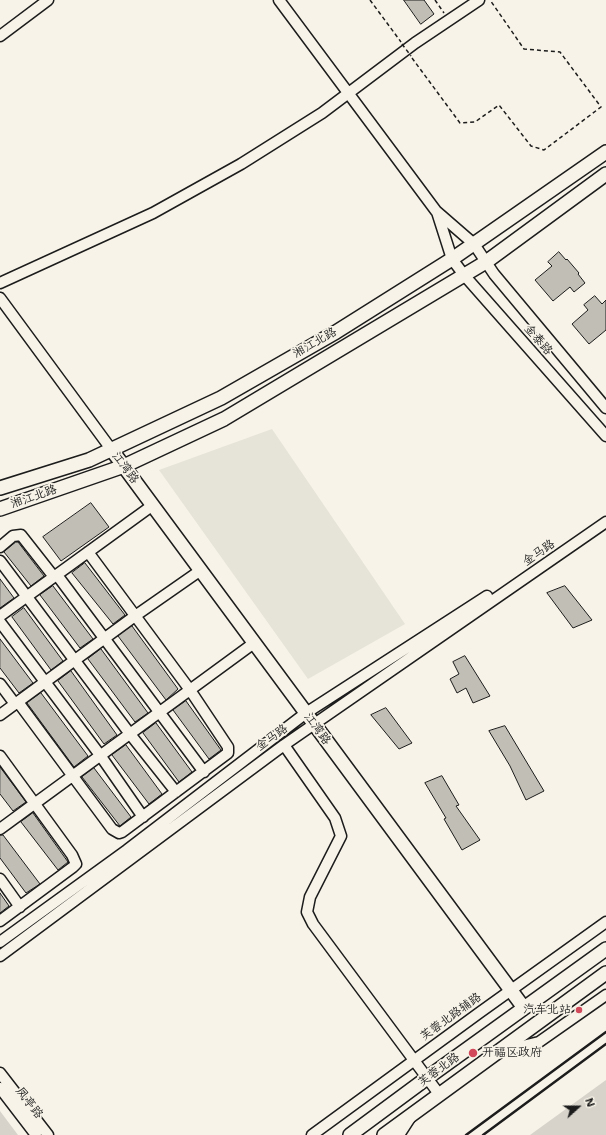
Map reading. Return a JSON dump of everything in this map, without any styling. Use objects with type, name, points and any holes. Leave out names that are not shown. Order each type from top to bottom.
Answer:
[{"type":"main road","name":"湘江北路","points":[[0,488],[89,460],[111,448],[221,398],[336,332],[452,259],[606,152]]},
{"type":"main road","name":"湘江北路","points":[[0,509],[124,466],[224,419],[486,262],[606,174]]},
{"type":"main road","name":"江湾路","points":[[111,448],[524,1008]]},
{"type":"main road","name":"芙蓉北路","points":[[350,1135],[606,949]]},
{"type":"main road","name":"芙蓉北路","points":[[384,1135],[606,973]]},
{"type":"street","points":[[0,36],[48,0]]},
{"type":"street","points":[[279,0],[436,211],[474,244],[494,274],[606,408]]},
{"type":"street","points":[[0,283],[153,213],[241,164],[322,112],[478,0]]},
{"type":"street","name":"金泰路","points":[[436,211],[452,259],[464,275],[606,436]]},
{"type":"street","points":[[0,298],[111,448]]},
{"type":"street","points":[[0,616],[153,505]]},
{"type":"street","name":"金马路","points":[[0,942],[127,850],[306,713],[539,563],[606,515]]},
{"type":"street","name":"金马路","points":[[0,956],[284,745],[606,522]]},
{"type":"street","points":[[0,546],[13,536],[21,535],[104,638],[204,772]]},
{"type":"street","points":[[0,684],[112,829],[116,832],[122,832],[226,756],[229,750],[190,690],[88,552]]},
{"type":"street","points":[[0,561],[130,734],[176,792]]},
{"type":"street","points":[[0,715],[104,638],[201,570]]},
{"type":"street","points":[[0,622],[100,756],[143,817]]},
{"type":"street","points":[[0,828],[254,643]]},
{"type":"street","points":[[284,745],[335,818],[340,836],[310,897],[307,912],[313,924],[439,1094]]},
{"type":"street","points":[[0,756],[72,855],[76,864],[0,921]]},
{"type":"street","points":[[0,879],[20,907]]},
{"type":"street","name":"芙蓉北路辅路","points":[[312,1135],[606,922]]},
{"type":"street","points":[[496,1053],[539,1042],[606,995]]},
{"type":"street","points":[[0,1073],[48,1135]]},
{"type":"street","name":"凤亭路","points":[[0,1088],[36,1135]]},
{"type":"street","points":[[399,1135],[412,1114]]},
{"type":"path","points":[[370,0],[460,123],[475,122],[499,105],[531,146],[544,150],[601,106],[560,52],[524,49],[490,0]]},
{"type":"path","points":[[435,0],[449,20]]},
{"type":"shaded area","points":[[272,429],[405,624],[308,679],[159,470]]},
{"type":"shaded area","points":[[606,1080],[606,1135],[530,1135]]},
{"type":"shaded area","points":[[0,1111],[18,1135],[0,1135]]},
{"type":"building","points":[[404,0],[424,0],[434,14],[421,24]]},
{"type":"building","points":[[559,252],[579,273],[578,274],[585,283],[574,292],[570,287],[553,301],[535,280],[552,266],[548,262]]},
{"type":"building","points":[[595,296],[602,304],[606,300],[606,330],[589,344],[572,324],[588,310],[584,305]]},
{"type":"building","points":[[91,503],[109,527],[61,561],[43,537]]},
{"type":"building","points":[[18,542],[44,576],[31,586],[4,552]]},
{"type":"building","points":[[85,563],[125,615],[113,624],[72,573]]},
{"type":"building","points":[[0,579],[14,598],[0,608]]},
{"type":"building","points":[[53,586],[93,639],[80,648],[40,595]]},
{"type":"building","points":[[565,586],[592,620],[573,628],[547,593]]},
{"type":"building","points":[[24,608],[63,661],[51,670],[12,617]]},
{"type":"building","points":[[132,626],[178,689],[166,700],[118,636]]},
{"type":"building","points":[[0,639],[33,683],[19,693],[0,668]]},
{"type":"building","points":[[101,649],[148,713],[135,722],[88,659]]},
{"type":"building","points":[[465,656],[490,696],[473,703],[466,688],[457,693],[450,679],[459,674],[453,662]]},
{"type":"building","points":[[71,671],[117,735],[104,744],[58,681]]},
{"type":"building","points":[[41,693],[88,756],[74,767],[27,703]]},
{"type":"building","points":[[186,701],[221,750],[209,759],[173,710]]},
{"type":"building","points":[[386,708],[412,743],[399,749],[371,715]]},
{"type":"building","points":[[156,723],[192,772],[179,782],[143,733]]},
{"type":"building","points":[[505,726],[544,791],[526,800],[510,766],[489,731]]},
{"type":"building","points":[[126,745],[162,794],[149,804],[112,755]]},
{"type":"building","points":[[0,767],[26,802],[13,811],[0,794]]},
{"type":"building","points":[[94,768],[131,817],[120,826],[82,777]]},
{"type":"building","points":[[442,776],[459,805],[456,806],[480,840],[462,850],[444,819],[446,818],[425,783]]},
{"type":"building","points":[[33,813],[68,862],[58,870],[21,822]]},
{"type":"building","points":[[0,835],[3,835],[40,884],[26,893],[0,858]]},
{"type":"building","points":[[0,893],[9,906],[0,913]]},
{"type":"railway","points":[[466,1135],[606,1032]]},
{"type":"railway","points":[[483,1135],[606,1044]]},
{"type":"place","name":"汽车北站","points":[[579,1010]]},
{"type":"place","name":"开福区政府","points":[[473,1053]]}]
